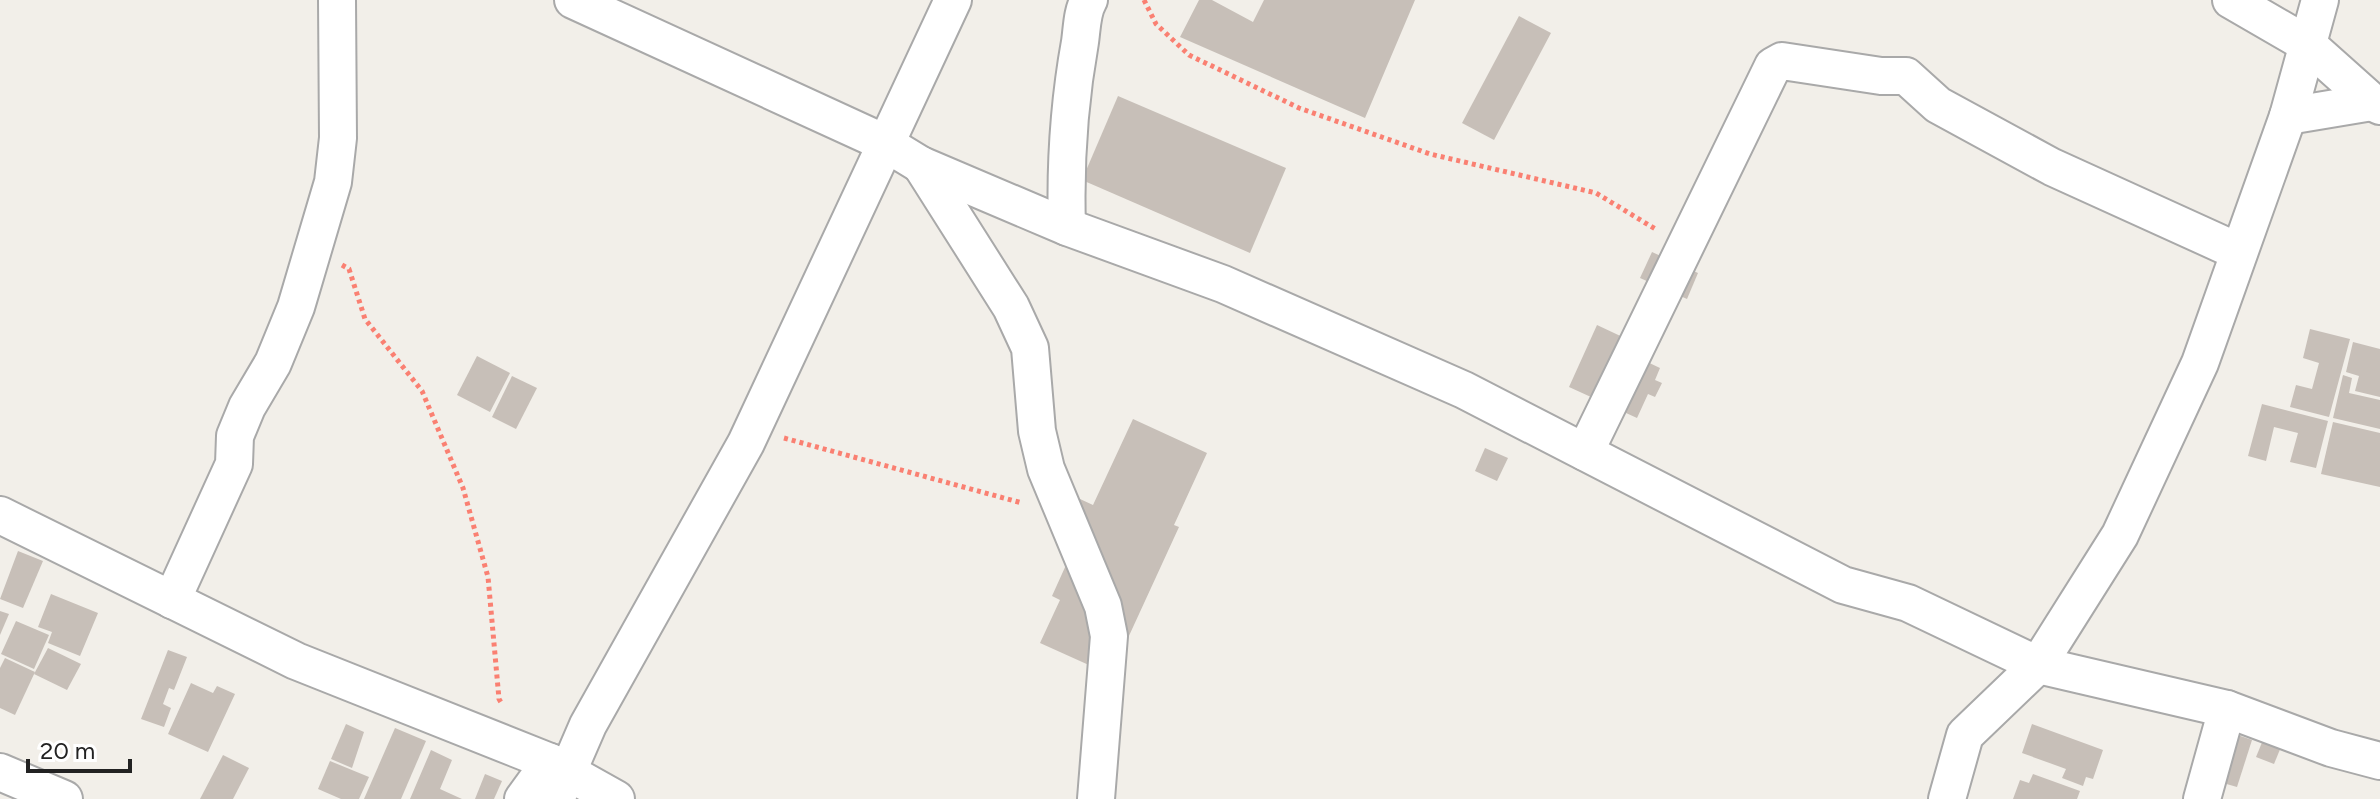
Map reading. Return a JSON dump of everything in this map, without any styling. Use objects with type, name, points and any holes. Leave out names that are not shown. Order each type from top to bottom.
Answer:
[{"type":"street","points":[[172,600],[234,464],[235,436],[247,407],[273,363],[296,307],[333,182],[338,138],[337,0]]},
{"type":"street","points":[[573,0],[885,143],[921,165],[1067,227],[1223,284],[1464,390],[1843,585],[1908,603],[2038,665],[2227,709],[2331,748],[2380,761]]},
{"type":"street","points":[[523,799],[558,778],[752,431],[953,0]]},
{"type":"street","points":[[1067,227],[1065,181],[1070,99],[1089,0]]},
{"type":"street","points":[[2231,0],[2307,44],[2376,104]]},
{"type":"street","points":[[1947,799],[1965,735],[2038,665],[2120,535],[2200,363],[2288,116],[2320,0]]},
{"type":"street","points":[[1585,452],[1773,66],[1782,61],[1881,76],[1906,76],[1938,105],[2052,167],[2239,252]]},
{"type":"street","points":[[2288,116],[2376,104]]},
{"type":"street","points":[[921,165],[1011,307],[1030,348],[1037,431],[1046,469],[1103,606],[1109,636],[1096,799]]},
{"type":"street","points":[[0,515],[296,661],[558,778],[616,799]]},
{"type":"street","points":[[2202,799],[2227,709]]},
{"type":"street","points":[[0,772],[64,799]]},
{"type":"path","points":[[1144,0],[1156,24],[1189,55],[1299,108],[1430,154],[1596,193],[1685,247]]},
{"type":"path","points":[[315,247],[349,269],[365,319],[422,391],[463,488],[488,577],[499,699],[507,710]]},
{"type":"path","points":[[752,431],[807,443],[1065,514]]},
{"type":"building","points":[[1199,0],[1212,0],[1253,22],[1264,0],[1415,0],[1365,118],[1180,37]]},
{"type":"building","points":[[1519,16],[1551,33],[1494,140],[1462,123]]},
{"type":"building","points":[[1118,96],[1286,168],[1250,253],[1082,180]]},
{"type":"building","points":[[1652,252],[1698,273],[1687,299],[1640,278]]},
{"type":"building","points":[[1597,325],[1646,348],[1641,359],[1660,368],[1655,380],[1662,383],[1655,397],[1648,394],[1637,418],[1569,387]]},
{"type":"building","points":[[2310,329],[2350,339],[2329,417],[2290,407],[2296,385],[2312,389],[2319,363],[2303,358]]},
{"type":"building","points":[[2353,342],[2380,349],[2380,397],[2355,391],[2359,376],[2346,372]]},
{"type":"building","points":[[477,356],[510,373],[490,412],[457,395]]},
{"type":"building","points":[[2343,375],[2352,378],[2349,393],[2380,400],[2380,429],[2333,418]]},
{"type":"building","points":[[512,376],[537,388],[516,429],[492,417]]},
{"type":"building","points":[[2262,404],[2328,421],[2316,468],[2290,462],[2298,433],[2274,427],[2266,461],[2248,456]]},
{"type":"building","points":[[1133,419],[1207,453],[1174,525],[1179,527],[1111,675],[1040,643],[1060,600],[1052,596],[1071,554],[1058,548],[1080,499],[1093,505]]},
{"type":"building","points":[[2333,422],[2380,433],[2380,487],[2321,474]]},
{"type":"building","points":[[1485,448],[1508,458],[1497,481],[1475,471]]},
{"type":"building","points":[[18,551],[43,561],[23,608],[0,599]]},
{"type":"building","points":[[51,594],[98,613],[80,656],[48,643],[52,632],[38,627]]},
{"type":"building","points":[[0,611],[9,614],[0,635]]},
{"type":"building","points":[[16,621],[49,635],[34,669],[1,654]]},
{"type":"building","points":[[48,648],[81,664],[67,690],[34,674]]},
{"type":"building","points":[[168,650],[187,657],[174,690],[169,688],[163,704],[171,708],[164,727],[141,719]]},
{"type":"building","points":[[5,658],[35,672],[15,715],[0,708],[0,668]]},
{"type":"building","points":[[191,683],[213,693],[217,686],[235,694],[208,752],[168,734]]},
{"type":"building","points":[[346,724],[364,732],[352,768],[331,759]]},
{"type":"building","points":[[2032,724],[2103,750],[2093,779],[2086,777],[2083,786],[2062,778],[2066,769],[2022,753]]},
{"type":"building","points":[[395,728],[426,741],[401,799],[364,799]]},
{"type":"building","points":[[2232,733],[2252,740],[2237,787],[2216,781]]},
{"type":"building","points":[[2263,740],[2281,747],[2274,764],[2256,757]]},
{"type":"building","points":[[431,750],[452,760],[440,789],[462,799],[410,799]]},
{"type":"building","points":[[223,755],[249,768],[233,799],[200,799]]},
{"type":"building","points":[[330,761],[369,777],[359,799],[341,799],[318,789]]},
{"type":"building","points":[[485,774],[502,781],[494,799],[475,799]]},
{"type":"building","points":[[2033,774],[2080,791],[2077,799],[2013,799],[2020,780],[2029,783]]}]
